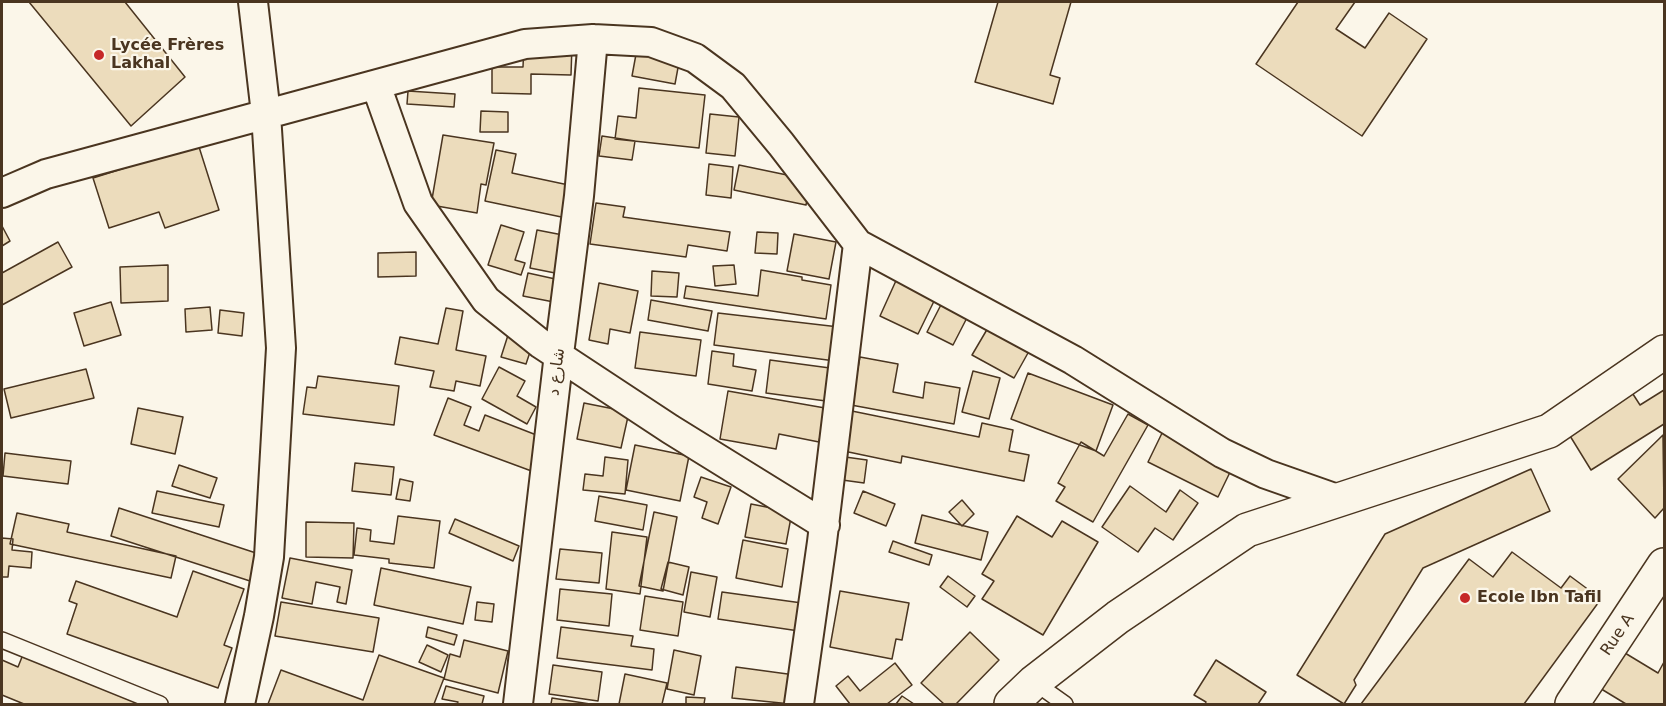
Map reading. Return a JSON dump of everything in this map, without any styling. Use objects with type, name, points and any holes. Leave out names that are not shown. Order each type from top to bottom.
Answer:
[{"type":"main road","points":[[1011,705],[1034,682],[1118,617],[1247,530],[1549,431],[1665,352]]},
{"type":"main road","name":"Rue A","points":[[1572,705],[1665,565]]},
{"type":"street","points":[[240,705],[269,557],[281,348],[266,114],[253,2]]},
{"type":"street","points":[[2,193],[46,174],[525,44],[593,39],[651,42],[695,58],[733,86],[858,244],[1073,360],[1222,453],[1266,474],[1340,500]]},
{"type":"street","name":"شارع د","points":[[518,705],[579,196],[593,39]]},
{"type":"street","points":[[376,85],[418,203],[486,300],[541,344],[670,429],[825,525]]},
{"type":"street","points":[[799,705],[825,525],[858,244]]},
{"type":"lane","points":[[2,640],[160,705]]},
{"type":"lane","points":[[1034,682],[1065,705]]},
{"type":"building","points":[[29,2],[125,2],[185,77],[131,126]]},
{"type":"building","points":[[998,2],[1071,2],[1050,75],[1060,78],[1053,104],[975,82]]},
{"type":"building","points":[[1298,2],[1355,2],[1336,29],[1365,48],[1389,13],[1427,39],[1362,136],[1256,64]]},
{"type":"building","points":[[639,38],[682,46],[675,84],[632,76]]},
{"type":"building","points":[[524,43],[572,44],[571,75],[531,74],[531,94],[492,93],[492,67],[523,67]]},
{"type":"building","points":[[639,88],[705,95],[699,148],[615,139],[618,116],[636,118]]},
{"type":"building","points":[[408,91],[455,94],[454,107],[407,104]]},
{"type":"building","points":[[481,111],[508,112],[508,132],[480,132]]},
{"type":"building","points":[[710,114],[739,117],[735,156],[706,153]]},
{"type":"building","points":[[193,128],[219,210],[165,228],[159,212],[109,228],[93,178],[131,166],[126,149]]},
{"type":"building","points":[[443,135],[494,143],[486,185],[481,184],[477,213],[431,205]]},
{"type":"building","points":[[602,136],[635,141],[632,160],[599,156]]},
{"type":"building","points":[[496,150],[516,154],[512,173],[578,187],[571,219],[485,201]]},
{"type":"building","points":[[709,164],[733,167],[731,198],[706,195]]},
{"type":"building","points":[[739,165],[811,180],[806,205],[734,190]]},
{"type":"building","points":[[596,203],[625,207],[623,217],[730,232],[727,251],[688,245],[686,257],[590,244]]},
{"type":"building","points":[[501,225],[524,232],[515,260],[525,263],[521,275],[488,265]]},
{"type":"building","points":[[2,226],[10,241],[2,246]]},
{"type":"building","points":[[537,230],[568,236],[560,274],[530,268]]},
{"type":"building","points":[[757,232],[778,233],[777,254],[755,253]]},
{"type":"building","points":[[794,234],[836,242],[829,279],[787,271]]},
{"type":"building","points":[[58,242],[72,267],[2,305],[2,273]]},
{"type":"building","points":[[416,252],[416,276],[378,277],[378,253]]},
{"type":"building","points":[[168,265],[168,301],[121,303],[120,267]]},
{"type":"building","points":[[734,265],[736,284],[715,286],[713,266]]},
{"type":"building","points":[[761,270],[831,285],[826,319],[684,298],[686,286],[758,296]]},
{"type":"building","points":[[652,271],[679,273],[677,297],[651,296]]},
{"type":"building","points":[[528,273],[569,282],[564,304],[523,296]]},
{"type":"building","points":[[899,274],[938,293],[918,334],[880,316]]},
{"type":"building","points":[[599,283],[638,291],[630,333],[610,329],[608,344],[589,340]]},
{"type":"building","points":[[946,295],[972,308],[953,345],[927,332]]},
{"type":"building","points":[[651,300],[712,311],[708,331],[648,320]]},
{"type":"building","points":[[111,302],[121,335],[84,346],[74,313]]},
{"type":"building","points":[[210,307],[212,330],[186,332],[185,309]]},
{"type":"building","points":[[446,308],[463,311],[456,350],[486,356],[480,386],[456,381],[454,391],[430,387],[434,371],[395,364],[400,337],[438,344]]},
{"type":"building","points":[[220,310],[244,313],[242,336],[218,333]]},
{"type":"building","points":[[718,313],[839,327],[835,361],[714,345]]},
{"type":"building","points":[[992,321],[1033,344],[1014,378],[972,355]]},
{"type":"building","points":[[509,332],[534,340],[526,364],[501,357]]},
{"type":"building","points":[[640,332],[701,340],[696,376],[635,368]]},
{"type":"building","points":[[712,351],[734,354],[733,366],[756,370],[752,391],[708,384]]},
{"type":"building","points":[[860,357],[898,364],[893,392],[923,398],[925,382],[960,388],[954,424],[851,405]]},
{"type":"building","points":[[770,360],[830,368],[826,401],[766,393]]},
{"type":"building","points":[[499,367],[525,381],[517,396],[536,407],[527,424],[482,399]]},
{"type":"building","points":[[86,369],[94,398],[11,418],[4,389]]},
{"type":"building","points":[[973,371],[1000,378],[989,419],[962,412]]},
{"type":"building","points":[[1028,373],[1113,405],[1096,451],[1011,419]]},
{"type":"building","points":[[318,376],[399,386],[394,425],[303,414],[307,387],[316,388]]},
{"type":"building","points":[[1664,390],[1664,424],[1591,470],[1567,431],[1631,391],[1640,405]]},
{"type":"building","points":[[728,391],[825,408],[819,442],[779,434],[776,449],[720,439]]},
{"type":"building","points":[[448,398],[471,407],[464,425],[479,431],[485,415],[557,443],[545,476],[434,435]]},
{"type":"building","points":[[584,403],[629,412],[621,448],[577,439]]},
{"type":"building","points":[[138,408],[183,417],[175,454],[131,444]]},
{"type":"building","points":[[847,410],[979,437],[982,423],[1013,430],[1009,451],[1029,455],[1024,481],[902,456],[901,463],[839,450]]},
{"type":"building","points":[[1128,414],[1148,425],[1093,522],[1056,501],[1065,487],[1058,483],[1081,442],[1104,456]]},
{"type":"building","points":[[1164,429],[1234,464],[1218,497],[1148,462]]},
{"type":"building","points":[[1663,435],[1664,508],[1655,518],[1618,479]]},
{"type":"building","points":[[635,445],[689,456],[680,501],[626,490]]},
{"type":"building","points":[[5,453],[71,461],[68,484],[3,476]]},
{"type":"building","points":[[838,456],[867,460],[864,483],[835,479]]},
{"type":"building","points":[[605,457],[628,460],[625,494],[583,490],[585,474],[603,476]]},
{"type":"building","points":[[355,463],[394,467],[391,495],[352,491]]},
{"type":"building","points":[[179,465],[217,478],[210,498],[172,486]]},
{"type":"building","points":[[1531,469],[1550,511],[1423,568],[1354,680],[1356,685],[1344,704],[1297,675],[1385,534]]},
{"type":"building","points":[[701,477],[731,487],[718,524],[702,518],[707,502],[694,497]]},
{"type":"building","points":[[400,479],[413,482],[410,501],[396,499]]},
{"type":"building","points":[[1130,486],[1166,512],[1180,490],[1198,503],[1173,540],[1155,528],[1138,552],[1102,527]]},
{"type":"building","points":[[157,491],[224,505],[219,527],[152,513]]},
{"type":"building","points":[[863,491],[895,504],[886,526],[854,513]]},
{"type":"building","points":[[599,496],[647,505],[643,530],[595,521]]},
{"type":"building","points":[[962,500],[974,514],[962,526],[949,512]]},
{"type":"building","points":[[751,504],[792,512],[786,544],[745,537]]},
{"type":"building","points":[[119,508],[259,554],[250,581],[111,536]]},
{"type":"building","points":[[654,512],[677,517],[663,591],[639,586]]},
{"type":"building","points":[[17,513],[69,524],[67,532],[176,556],[171,578],[10,544]]},
{"type":"building","points":[[922,515],[988,532],[981,560],[915,543]]},
{"type":"building","points":[[398,516],[440,521],[434,568],[389,563],[389,559],[354,555],[357,528],[371,530],[370,541],[394,544]]},
{"type":"building","points":[[1017,516],[1052,537],[1062,521],[1098,542],[1043,635],[982,599],[994,581],[982,574]]},
{"type":"building","points":[[455,519],[519,546],[513,561],[449,533]]},
{"type":"building","points":[[306,522],[354,523],[353,558],[306,557]]},
{"type":"building","points":[[612,532],[647,537],[640,594],[606,589]]},
{"type":"building","points":[[2,538],[13,539],[12,550],[32,552],[31,568],[9,566],[8,577],[2,577]]},
{"type":"building","points":[[743,540],[788,549],[782,587],[736,578]]},
{"type":"building","points":[[893,541],[932,555],[929,565],[889,552]]},
{"type":"building","points":[[560,549],[602,553],[599,583],[556,579]]},
{"type":"building","points":[[1512,552],[1561,588],[1570,576],[1601,599],[1524,704],[1361,704],[1469,559],[1493,577]]},
{"type":"building","points":[[290,558],[352,570],[346,604],[337,602],[340,587],[316,582],[312,604],[282,598]]},
{"type":"building","points":[[668,562],[689,567],[683,595],[661,589]]},
{"type":"building","points":[[381,568],[471,587],[463,624],[374,605]]},
{"type":"building","points":[[193,571],[244,589],[224,645],[232,648],[218,688],[67,634],[77,604],[69,601],[76,581],[177,617]]},
{"type":"building","points":[[691,572],[717,577],[710,617],[684,612]]},
{"type":"building","points":[[948,576],[975,596],[967,607],[940,587]]},
{"type":"building","points":[[560,589],[612,594],[609,626],[557,620]]},
{"type":"building","points":[[840,591],[909,603],[902,640],[896,639],[892,659],[830,647]]},
{"type":"building","points":[[722,592],[802,603],[799,631],[718,619]]},
{"type":"building","points":[[645,596],[683,602],[678,636],[640,630]]},
{"type":"building","points":[[281,602],[379,618],[373,652],[275,636]]},
{"type":"building","points":[[477,602],[494,604],[492,622],[475,620]]},
{"type":"building","points":[[428,627],[457,635],[454,645],[426,637]]},
{"type":"building","points":[[561,627],[633,636],[631,646],[654,649],[652,670],[557,658]]},
{"type":"building","points":[[970,632],[999,660],[956,704],[944,704],[921,683]]},
{"type":"building","points":[[464,640],[508,651],[498,693],[444,679],[450,654],[460,657]]},
{"type":"building","points":[[427,645],[448,655],[441,672],[419,662]]},
{"type":"building","points":[[26,647],[157,704],[24,704],[2,695],[2,660],[18,667]]},
{"type":"building","points":[[674,650],[701,656],[694,695],[667,689]]},
{"type":"building","points":[[1620,650],[1658,673],[1664,662],[1664,704],[1626,704],[1598,687]]},
{"type":"building","points":[[379,655],[444,678],[434,704],[268,704],[281,670],[363,700]]},
{"type":"building","points":[[1216,660],[1266,692],[1258,704],[1205,704],[1206,702],[1194,695]]},
{"type":"building","points":[[895,663],[912,685],[887,704],[850,704],[836,686],[848,676],[860,691]]},
{"type":"building","points":[[553,665],[602,672],[598,701],[549,694]]},
{"type":"building","points":[[736,667],[795,675],[791,704],[732,698]]},
{"type":"building","points":[[625,674],[667,683],[662,704],[619,704]]},
{"type":"building","points":[[446,686],[484,696],[482,704],[457,704],[458,702],[442,699]]},
{"type":"building","points":[[902,696],[914,704],[896,704]]},
{"type":"building","points":[[686,697],[705,698],[704,704],[686,704]]},
{"type":"building","points":[[552,698],[590,704],[551,704]]},
{"type":"place","name":"Lycée Frères Lakhal","points":[[99,55]]},
{"type":"place","name":"Ecole Ibn Tafil","points":[[1465,598]]}]
